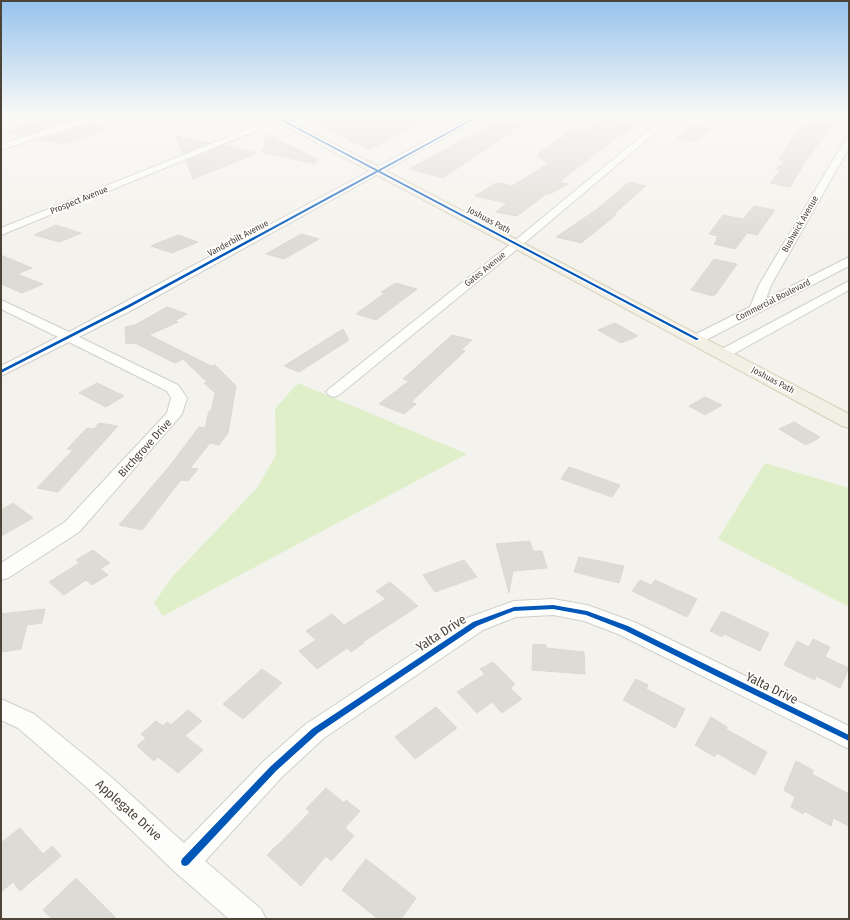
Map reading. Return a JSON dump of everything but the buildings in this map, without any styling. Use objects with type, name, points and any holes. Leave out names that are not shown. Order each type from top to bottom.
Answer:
[{"type":"main road","name":"Joshuas Path","points":[[355,158],[849,422]]},
{"type":"street","name":"Prospect Avenue","points":[[1,232],[180,158]]},
{"type":"street","name":"Vanderbilt Avenue","points":[[1,372],[70,337],[402,158]]},
{"type":"street","name":"Gates Avenue","points":[[334,392],[517,244],[620,158]]},
{"type":"street","name":"Bushwick Avenue","points":[[754,310],[765,285],[839,158]]},
{"type":"street","name":"Commercial Boulevard","points":[[697,340],[849,261]]},
{"type":"street","points":[[723,354],[849,285]]},
{"type":"street","points":[[774,300],[801,311]]},
{"type":"street","name":"Birchgrove Drive","points":[[1,304],[173,388],[179,398],[174,414],[91,508],[72,527],[1,573]]},
{"type":"street","name":"Yalta Drive","points":[[185,862],[273,769],[315,731],[475,624],[514,609],[553,607],[587,613],[626,628],[849,738]]},
{"type":"street","name":"Applegate Drive","points":[[1,709],[26,721],[101,784],[185,862],[251,919]]},
{"type":"green space","points":[[298,383],[467,454],[163,616],[154,603],[173,576],[257,488],[276,455],[275,409]]},
{"type":"green space","points":[[765,463],[849,488],[849,607],[718,539]]},
{"type":"cycle path","points":[[353,158],[697,339]]},
{"type":"cycle path","points":[[1,372],[129,306],[402,158]]},
{"type":"cycle path","points":[[185,862],[273,769],[315,731],[475,624],[514,609],[553,607],[587,613],[626,628],[849,738]]}]
